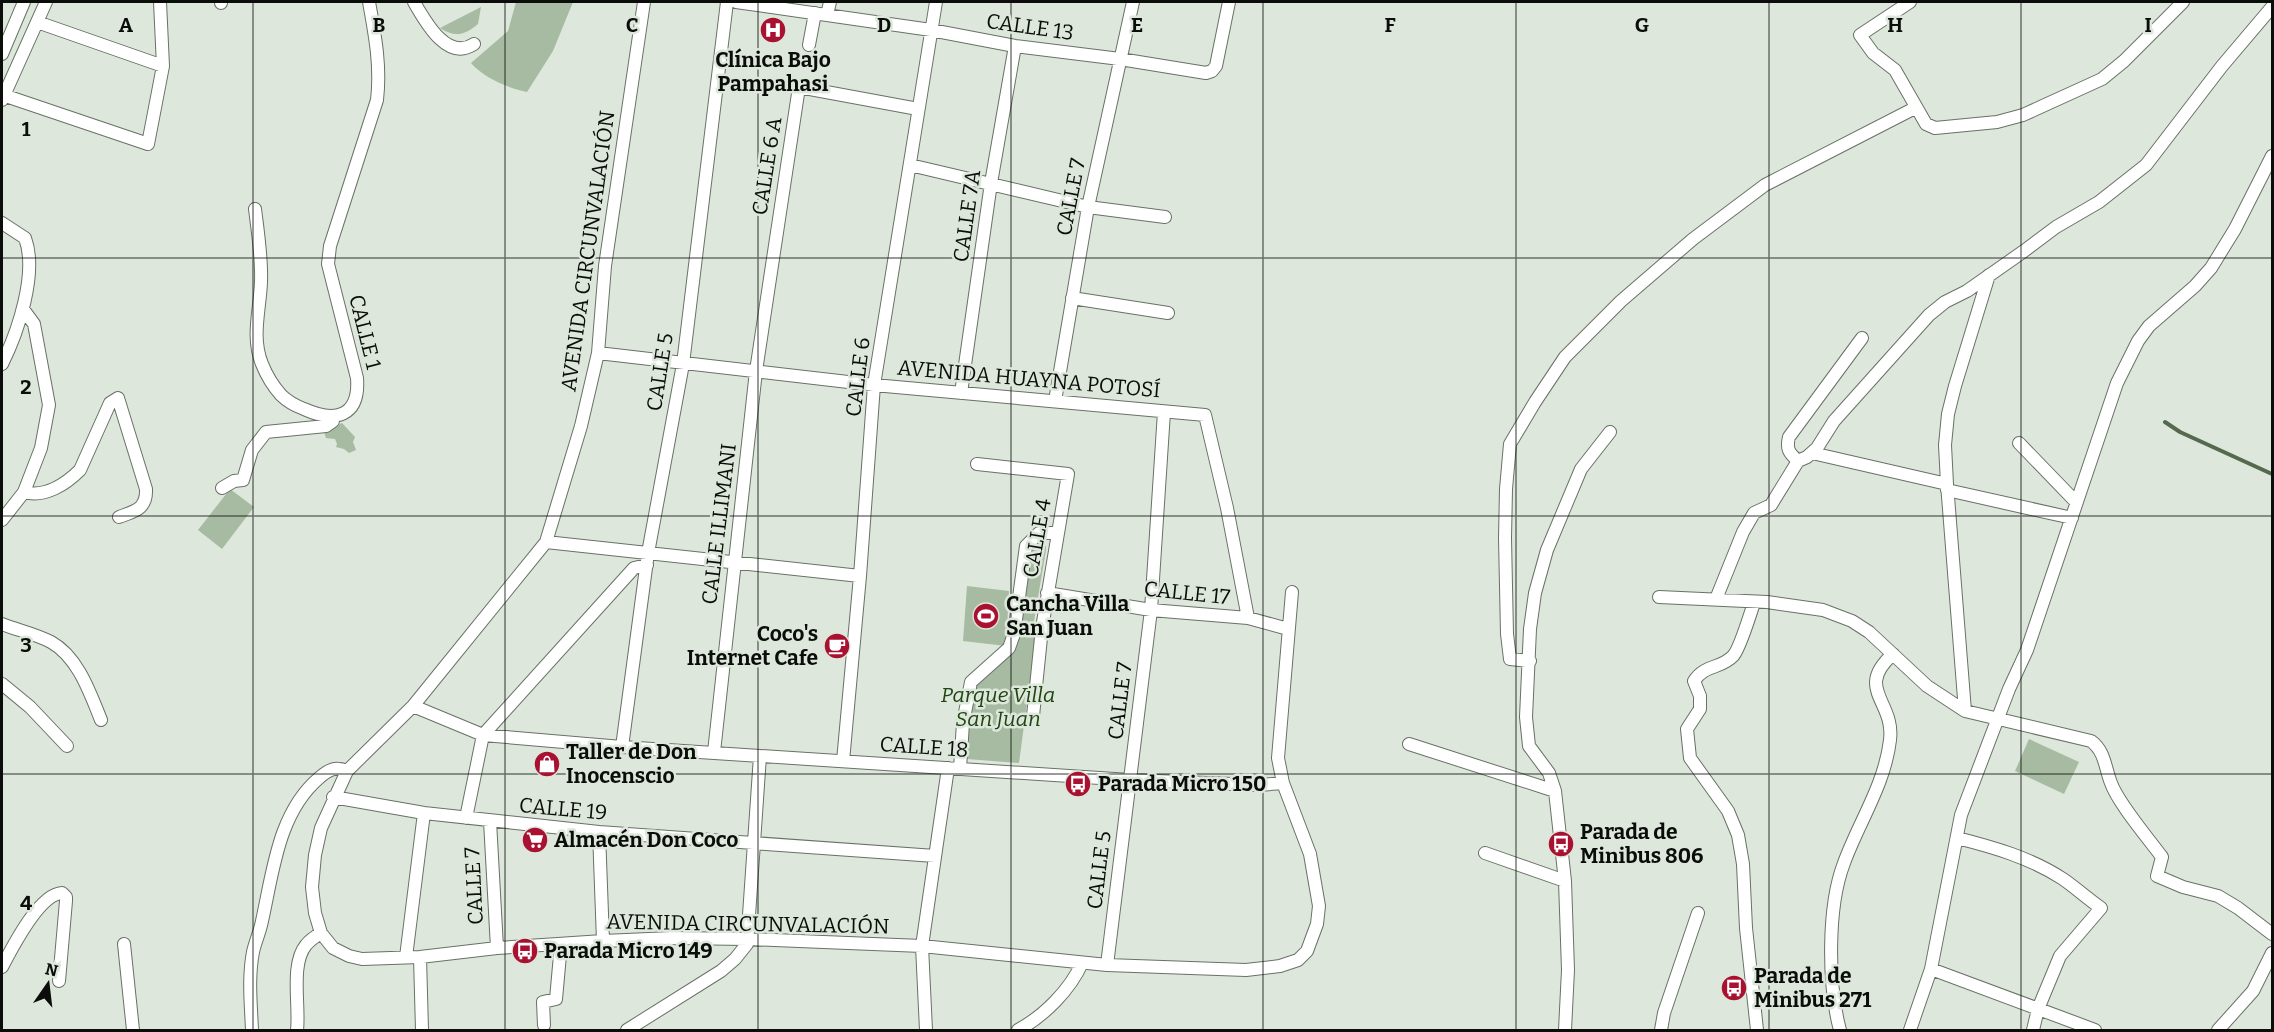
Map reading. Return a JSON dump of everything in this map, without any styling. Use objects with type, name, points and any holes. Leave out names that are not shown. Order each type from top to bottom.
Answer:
[{"type":"street","points":[[2,54],[24,2]]},
{"type":"street","points":[[46,2],[2,97],[148,144],[163,66],[160,2]]},
{"type":"street","name":"CALLE 1","points":[[222,488],[234,481],[243,480],[252,450],[266,432],[326,426],[333,422],[333,417],[350,410],[358,389],[328,264],[330,246],[377,100],[380,78],[377,44],[369,2]]},
{"type":"street","points":[[414,2],[433,31],[444,42],[457,48],[468,48],[474,44]]},
{"type":"street","name":"AVENIDA CIRCUNVALACIÓN","points":[[644,2],[604,266],[598,353],[581,426],[546,542],[413,706],[347,771],[333,797],[321,828],[315,855],[312,887],[315,913],[321,933],[333,948],[349,956],[362,959],[420,957],[497,948],[603,941],[672,938],[748,939],[922,946],[1107,965],[1246,970],[1280,966],[1298,960],[1307,951],[1317,924],[1319,906],[1310,854],[1283,783]]},
{"type":"street","name":"CALLE 5","points":[[622,747],[648,559],[683,364],[727,2]]},
{"type":"street","name":"CALLE 13","points":[[736,2],[1196,72],[1212,71],[1216,66],[1229,2]]},
{"type":"street","points":[[809,45],[821,14],[830,2]]},
{"type":"street","name":"CALLE 6","points":[[843,761],[874,385],[936,2]]},
{"type":"street","name":"CALLE 7","points":[[1055,401],[1088,207],[1133,2]]},
{"type":"street","points":[[1910,2],[1860,34],[1874,53],[1895,70],[1926,124],[1935,128],[1997,122],[2023,116],[2102,79],[2183,2]]},
{"type":"street","points":[[1716,599],[1743,532],[1754,513],[1771,505],[1798,460],[1812,453],[1834,421],[1929,315],[1945,302],[1967,291],[2056,227],[2099,202],[2146,165],[2222,66],[2272,7]]},
{"type":"street","points":[[37,22],[163,66]]},
{"type":"street","name":"CALLE 7A","points":[[961,393],[991,183],[1015,46]]},
{"type":"street","name":"CALLE 6 A","points":[[756,371],[799,87],[918,110]]},
{"type":"street","points":[[1530,661],[1510,659],[1507,634],[1506,489],[1510,444],[1564,357],[1622,301],[1684,247],[1765,185],[1915,108]]},
{"type":"street","points":[[1910,1030],[1931,969],[1961,816],[1998,718],[2027,650],[2117,383],[2138,341],[2149,326],[2195,286],[2211,268],[2235,229],[2272,156]]},
{"type":"street","points":[[910,165],[1088,207],[1165,217]]},
{"type":"street","points":[[255,209],[260,248],[261,283],[256,348],[262,366],[282,396],[310,412],[333,417]]},
{"type":"street","points":[[2,223],[21,234],[26,241],[28,278],[23,309],[2,364]]},
{"type":"street","points":[[1965,711],[1945,445],[1948,414],[1989,275]]},
{"type":"street","points":[[1072,298],[1167,313]]},
{"type":"street","points":[[2,520],[24,492],[41,448],[49,405],[34,324],[23,309]]},
{"type":"street","points":[[1798,460],[1789,453],[1787,446],[1789,437],[1862,339]]},
{"type":"street","name":"AVENIDA HUAYNA POTOSÍ","points":[[598,353],[874,385],[1205,415],[1227,508],[1248,618]]},
{"type":"street","name":"CALLE ILLIMANI","points":[[714,752],[733,562],[756,371]]},
{"type":"street","points":[[24,492],[48,491],[74,477],[80,470],[110,403],[118,398],[143,478],[147,499],[139,509],[119,517]]},
{"type":"street","name":"CALLE 7","points":[[1130,780],[1151,610],[1164,412]]},
{"type":"street","points":[[1565,1030],[1568,970],[1565,881],[1555,791],[1549,773],[1529,746],[1527,717],[1530,629],[1547,550],[1581,469],[1610,432]]},
{"type":"street","points":[[2019,443],[2076,502]]},
{"type":"street","points":[[1812,453],[2072,518]]},
{"type":"street","name":"CALLE 4","points":[[977,464],[1068,474],[1047,593],[1033,716]]},
{"type":"street","points":[[926,1030],[922,946],[935,856],[971,682],[1010,648],[1026,546],[1039,533],[1058,533]]},
{"type":"street","points":[[546,542],[648,559],[733,562],[860,576]]},
{"type":"street","points":[[466,818],[483,735],[634,568],[648,559]]},
{"type":"street","points":[[1283,783],[1278,746],[1292,592]]},
{"type":"street","name":"CALLE 17","points":[[1047,593],[1151,610],[1248,618],[1287,629]]},
{"type":"street","points":[[1659,597],[1767,602],[1823,610],[1852,621],[1869,632],[1927,686],[1965,711],[2091,741],[2098,746],[2111,785],[2162,857],[2157,876],[2183,887],[2218,896],[2272,934]]},
{"type":"street","points":[[1754,603],[1735,655],[1723,663],[1700,672],[1694,681],[1700,696],[1700,709],[1687,729],[1690,758],[1728,811],[1738,835],[1743,864],[1746,928],[1757,1030]]},
{"type":"street","points":[[2,624],[51,642],[60,649],[87,684],[101,720]]},
{"type":"street","points":[[1839,1030],[1831,934],[1837,889],[1843,866],[1883,776],[1891,738],[1888,715],[1875,682],[1878,669],[1893,654]]},
{"type":"street","points":[[2,684],[30,707],[67,747]]},
{"type":"street","name":"CALLE 18","points":[[413,706],[483,735],[622,747],[1130,780],[1259,785],[1283,783]]},
{"type":"street","points":[[1409,744],[1555,791]]},
{"type":"street","points":[[627,1030],[721,971],[743,950],[748,939],[760,756]]},
{"type":"street","points":[[252,1030],[250,983],[253,952],[283,833],[293,809],[312,784],[328,770],[339,768],[347,771]]},
{"type":"street","name":"CALLE 5","points":[[1107,965],[1130,780]]},
{"type":"street","name":"CALLE 19","points":[[333,797],[424,813],[599,832],[935,856]]},
{"type":"street","points":[[406,957],[424,813]]},
{"type":"street","name":"CALLE 7","points":[[490,821],[497,948]]},
{"type":"street","points":[[599,832],[603,941]]},
{"type":"street","points":[[1957,838],[2027,860],[2062,879],[2101,908],[2060,956],[2038,1009],[2033,1030]]},
{"type":"street","points":[[1485,853],[1565,881]]},
{"type":"street","points":[[2,967],[41,904],[55,894],[63,893],[66,901],[59,981]]},
{"type":"street","points":[[1661,1030],[1664,1013],[1698,913]]},
{"type":"street","points":[[297,1030],[297,977],[300,960],[306,944],[321,933]]},
{"type":"street","points":[[124,944],[133,1030]]},
{"type":"street","points":[[544,1025],[543,1002],[556,999],[561,944]]},
{"type":"street","points":[[2218,1030],[2253,991],[2272,953]]},
{"type":"street","points":[[420,957],[422,1030]]},
{"type":"street","points":[[1018,1030],[1065,991],[1075,978],[1082,963]]},
{"type":"street","points":[[1931,969],[2096,1030]]},
{"type":"green space","points":[[516,2],[573,2],[553,51],[527,92],[497,82],[471,63],[508,31]]},
{"type":"green space","points":[[481,7],[478,24],[469,31],[455,34],[440,28]]},
{"type":"green space","points":[[342,423],[355,437],[353,442],[356,450],[349,453],[336,447],[335,439],[326,438],[324,432]]},
{"type":"green space","points":[[230,489],[254,507],[222,549],[198,530]]},
{"type":"green space","name":"Parque Villa San Juan","points":[[1039,543],[1046,546],[1046,550],[1033,627],[1037,628],[1019,763],[967,759],[970,691],[1008,654],[1032,549]]},
{"type":"green space","name":"Cancha Villa San Juan","points":[[967,586],[1009,591],[1006,646],[963,641]]},
{"type":"green space","points":[[2029,739],[2079,762],[2064,794],[2015,771]]},
{"type":"waterway","points":[[2165,422],[2180,432],[2272,474]]},
{"type":"place","name":"Clínica Bajo Pampahasi","points":[[773,30]]},
{"type":"place","name":"Cancha Villa San Juan","points":[[986,616]]},
{"type":"place","name":"Coco's Internet Cafe","points":[[837,646]]},
{"type":"place","name":"Taller de Don Inocenscio","points":[[547,764]]},
{"type":"place","name":"Parada Micro 150","points":[[1078,784]]},
{"type":"place","name":"Almacén Don Coco","points":[[535,840]]},
{"type":"place","name":"Parada de Minibus 806","points":[[1561,844]]},
{"type":"place","name":"Parada Micro 149","points":[[525,951]]},
{"type":"place","name":"Parada de Minibus 271","points":[[1734,988]]}]
